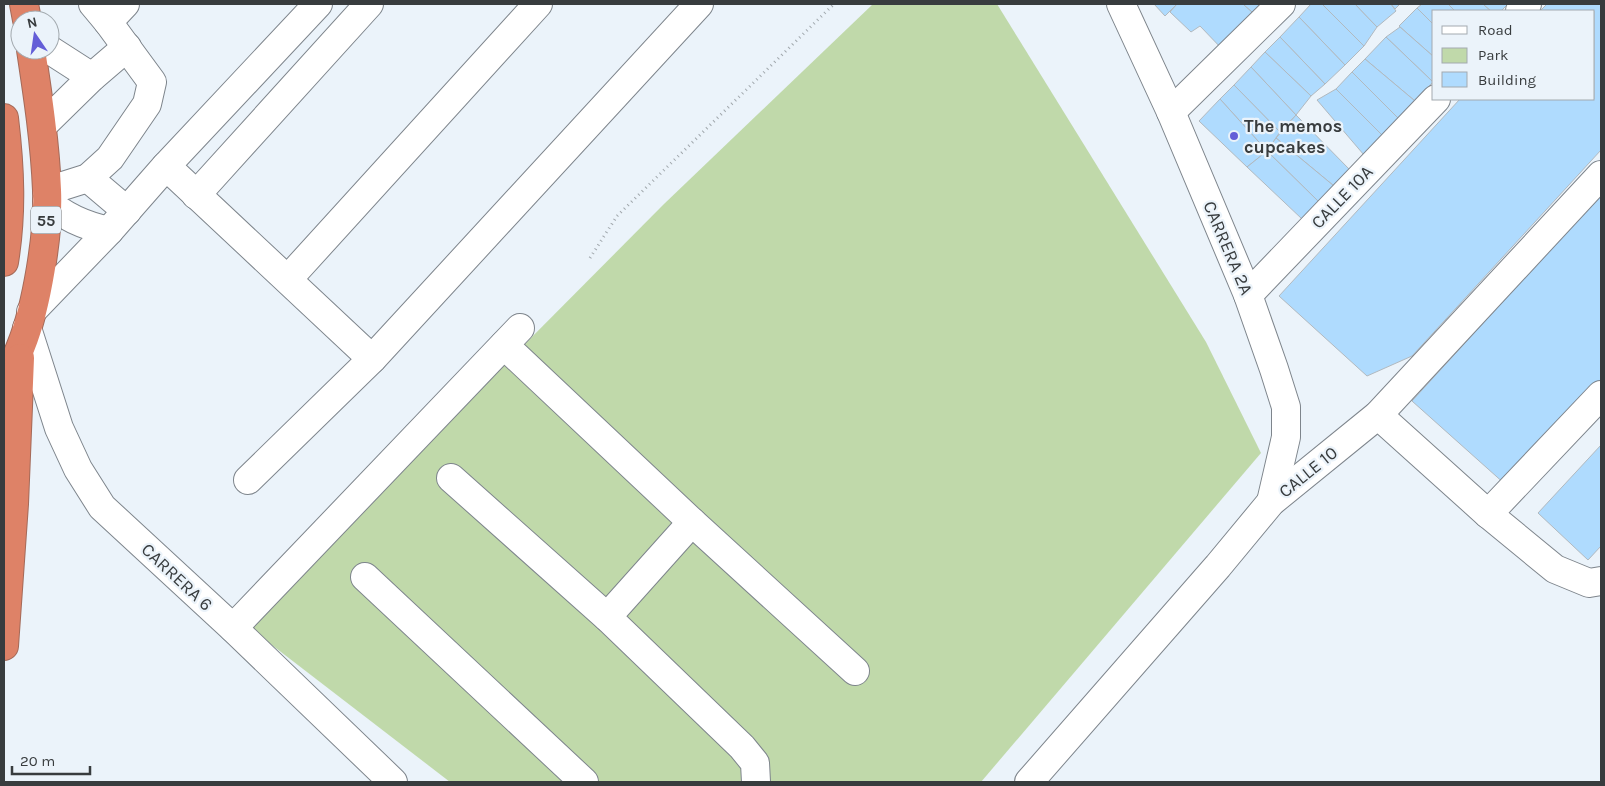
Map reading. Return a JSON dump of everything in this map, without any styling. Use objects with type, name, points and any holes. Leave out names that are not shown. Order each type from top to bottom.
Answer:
[{"type":"highway","name":"55","points":[[4,384],[26,328],[40,267],[45,234],[47,196],[42,126],[32,60]]},
{"type":"highway","name":"55","points":[[4,118],[10,211],[4,262]]},
{"type":"highway","points":[[4,646],[26,328]]},
{"type":"street","points":[[26,328],[166,166],[318,4]]},
{"type":"street","points":[[196,195],[369,4]]},
{"type":"street","points":[[288,279],[538,4]]},
{"type":"street","points":[[248,480],[372,359],[699,4]]},
{"type":"street","name":"CARRERA 2A","points":[[1121,4],[1171,112],[1248,295],[1286,407],[1286,437],[1271,502]]},
{"type":"street","points":[[1171,112],[1281,4]]},
{"type":"street","points":[[109,10],[127,47],[152,82],[147,104],[110,158],[88,178],[47,196],[58,211],[68,217],[93,228],[109,231]]},
{"type":"street","points":[[42,126],[92,77],[127,47]]},
{"type":"street","points":[[60,56],[92,77]]},
{"type":"street","name":"CALLE 10A","points":[[1248,295],[1435,100]]},
{"type":"street","points":[[166,166],[372,359]]},
{"type":"street","name":"CALLE 10","points":[[1029,782],[1218,566],[1271,502],[1378,415],[1601,175]]},
{"type":"street","points":[[88,178],[127,211]]},
{"type":"street","name":"CARRERA 6","points":[[26,328],[58,428],[78,469],[102,507],[233,628],[393,782]]},
{"type":"street","points":[[233,628],[512,336],[692,522],[856,671]]},
{"type":"street","points":[[1488,514],[1601,395]]},
{"type":"street","points":[[1378,415],[1488,514],[1555,569],[1589,583],[1601,581]]},
{"type":"street","points":[[451,478],[607,617],[742,747],[755,763],[756,782]]},
{"type":"street","points":[[607,617],[692,522]]},
{"type":"street","points":[[365,577],[584,782]]},
{"type":"path","points":[[590,258],[617,216],[834,4]]},
{"type":"green space","points":[[873,4],[997,4],[1206,342],[1261,453],[981,782],[450,782],[246,625],[664,204]]},
{"type":"building","points":[[1154,4],[1177,4],[1165,16]]},
{"type":"building","points":[[1177,4],[1243,4],[1260,19],[1224,51],[1200,26],[1191,32],[1170,12]]},
{"type":"building","points":[[1243,4],[1275,4],[1260,19]]},
{"type":"building","points":[[1311,4],[1322,4],[1364,46],[1345,65],[1299,17]]},
{"type":"building","points":[[1322,4],[1355,4],[1377,27],[1364,46]]},
{"type":"building","points":[[1355,4],[1391,4],[1396,11],[1377,27]]},
{"type":"building","points":[[1391,4],[1400,4],[1395,9]]},
{"type":"building","points":[[1422,4],[1448,4],[1454,10],[1432,10],[1432,23],[1417,8]]},
{"type":"building","points":[[1448,4],[1483,4],[1490,10],[1454,10]]},
{"type":"building","points":[[1483,4],[1508,4],[1502,10],[1490,10]]},
{"type":"building","points":[[1547,4],[1601,4],[1601,150],[1412,356],[1367,376],[1279,296],[1459,100],[1595,100],[1595,10],[1541,10]]},
{"type":"building","points":[[1417,8],[1432,23],[1432,55],[1399,26]]},
{"type":"building","points":[[1299,17],[1345,65],[1325,84],[1280,37]]},
{"type":"building","points":[[1400,27],[1432,55],[1432,81],[1386,37]]},
{"type":"building","points":[[1280,37],[1325,84],[1311,96],[1265,52]]},
{"type":"building","points":[[1386,37],[1432,83],[1415,101],[1365,59]]},
{"type":"building","points":[[1265,52],[1311,96],[1296,115],[1251,67]]},
{"type":"building","points":[[1365,59],[1415,101],[1399,119],[1352,72]]},
{"type":"building","points":[[1251,67],[1296,115],[1280,132],[1234,85]]},
{"type":"building","points":[[1352,72],[1399,119],[1382,135],[1336,89]]},
{"type":"building","points":[[1234,85],[1280,132],[1267,151],[1220,99]]},
{"type":"building","points":[[1336,89],[1382,135],[1364,155],[1317,100]]},
{"type":"building","name":"The memos cupcakes","points":[[1220,99],[1267,151],[1247,167],[1199,121]]},
{"type":"building","points":[[1296,115],[1350,170],[1334,186],[1276,138]]},
{"type":"building","points":[[1276,138],[1334,186],[1319,202],[1267,151]]},
{"type":"building","points":[[1267,151],[1319,202],[1302,219],[1247,167]]},
{"type":"building","points":[[1601,194],[1601,381],[1506,485],[1412,401]]},
{"type":"building","points":[[1601,445],[1601,546],[1588,560],[1538,513]]},
{"type":"place","name":"The memos cupcakes","points":[[1234,136]]}]
